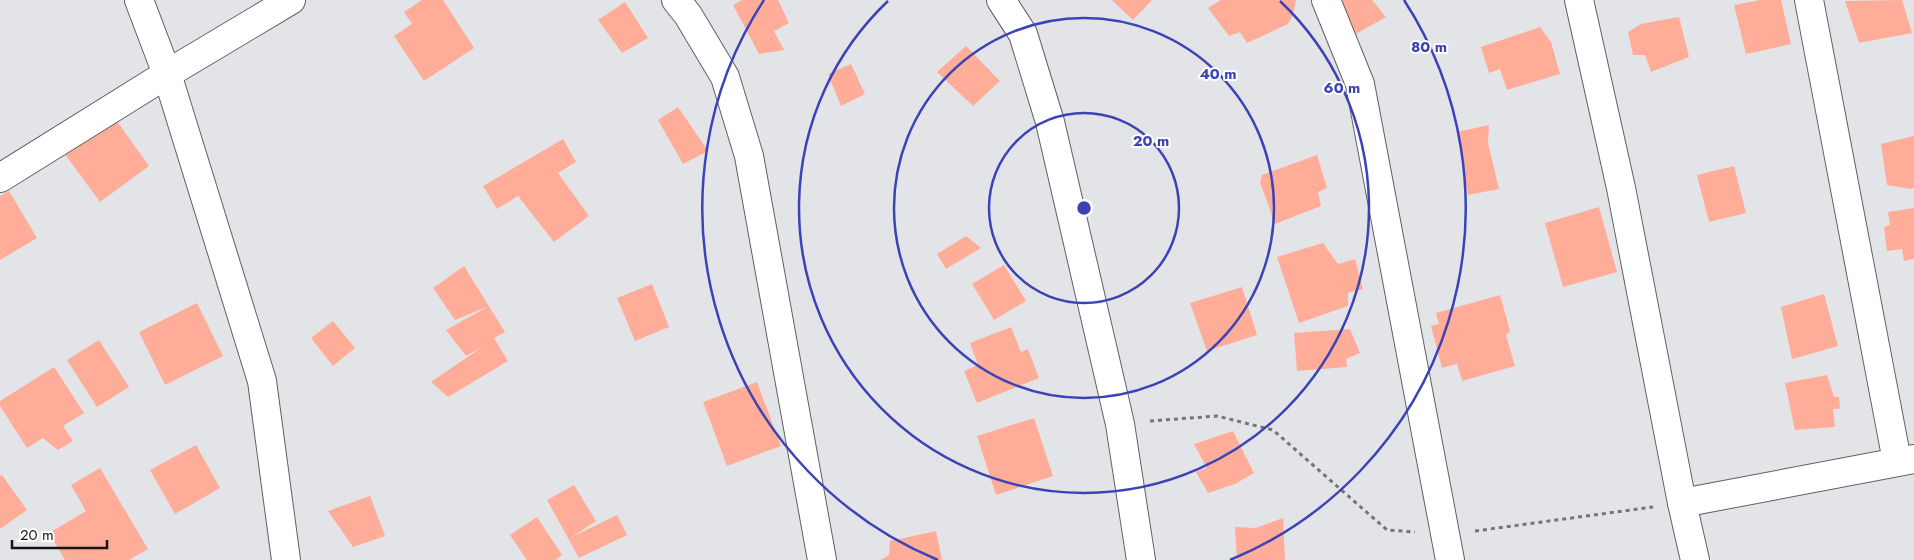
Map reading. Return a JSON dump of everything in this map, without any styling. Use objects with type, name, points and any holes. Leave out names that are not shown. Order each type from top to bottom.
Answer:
[{"type":"street","points":[[138,0],[167,74],[262,381],[286,560]]},
{"type":"street","points":[[0,178],[167,74],[291,0]]},
{"type":"street","points":[[676,0],[688,15],[725,77],[749,156],[822,560]]},
{"type":"street","points":[[1001,0],[1023,34],[1050,122],[1120,424],[1141,560]]},
{"type":"street","points":[[1326,0],[1360,84],[1447,548]]},
{"type":"street","points":[[1579,0],[1622,188],[1682,502],[1695,560]]},
{"type":"street","points":[[1682,502],[1906,460],[1809,0]]},
{"type":"path","points":[[1120,424],[1217,416],[1273,430],[1387,530],[1447,548],[1682,502]]},
{"type":"building","points":[[422,0],[443,0],[474,48],[424,81],[394,36],[412,24],[404,12]]},
{"type":"building","points":[[742,0],[778,0],[789,23],[774,31],[784,50],[759,54],[733,5]]},
{"type":"building","points":[[1112,0],[1152,0],[1133,20]]},
{"type":"building","points":[[1221,0],[1296,0],[1293,15],[1288,24],[1247,43],[1240,32],[1229,36],[1208,8]]},
{"type":"building","points":[[1337,0],[1372,0],[1386,17],[1356,34],[1331,4]]},
{"type":"building","points":[[1760,0],[1781,0],[1791,44],[1746,54],[1734,5]]},
{"type":"building","points":[[1902,0],[1912,33],[1859,43],[1845,1]]},
{"type":"building","points":[[625,2],[648,38],[622,53],[598,20]]},
{"type":"building","points":[[1679,17],[1689,57],[1651,72],[1645,55],[1633,55],[1628,32],[1641,24]]},
{"type":"building","points":[[1540,27],[1551,42],[1560,74],[1507,90],[1500,69],[1489,73],[1481,47]]},
{"type":"building","points":[[966,46],[1000,81],[973,106],[937,72]]},
{"type":"building","points":[[851,64],[865,94],[841,106],[828,74]]},
{"type":"building","points":[[678,107],[708,151],[683,164],[658,120]]},
{"type":"building","points":[[114,117],[149,166],[100,202],[64,153]]},
{"type":"building","points":[[1489,125],[1488,143],[1499,189],[1468,195],[1457,132]]},
{"type":"building","points":[[1914,136],[1914,188],[1887,185],[1881,144]]},
{"type":"building","points":[[563,139],[576,162],[558,173],[589,216],[554,242],[518,196],[497,209],[483,186]]},
{"type":"building","points":[[1317,155],[1327,188],[1318,192],[1321,206],[1275,224],[1260,182],[1262,175]]},
{"type":"building","points":[[1734,166],[1746,213],[1709,222],[1697,175]]},
{"type":"building","points":[[9,191],[37,238],[0,260],[0,196]]},
{"type":"building","points":[[1599,207],[1617,272],[1563,287],[1545,223]]},
{"type":"building","points":[[1914,208],[1914,259],[1904,261],[1902,249],[1887,251],[1884,227],[1890,225],[1888,212]]},
{"type":"building","points":[[966,236],[981,248],[946,269],[937,254]]},
{"type":"building","points":[[1323,243],[1338,264],[1355,259],[1363,289],[1348,293],[1348,306],[1299,323],[1277,257]]},
{"type":"building","points":[[1004,265],[1026,301],[994,320],[972,284]]},
{"type":"building","points":[[464,266],[489,306],[455,320],[433,288]]},
{"type":"building","points":[[652,284],[669,327],[635,341],[617,298]]},
{"type":"building","points":[[1242,287],[1257,335],[1207,351],[1190,303]]},
{"type":"building","points":[[1824,294],[1838,346],[1792,359],[1781,307]]},
{"type":"building","points":[[1500,295],[1510,331],[1506,335],[1515,366],[1462,381],[1457,364],[1442,368],[1431,326],[1439,324],[1436,313]]},
{"type":"building","points":[[197,303],[223,356],[165,385],[139,332]]},
{"type":"building","points":[[489,306],[505,332],[494,338],[508,361],[448,397],[431,382],[485,345],[466,356],[446,330]]},
{"type":"building","points":[[333,321],[355,348],[333,366],[311,338]]},
{"type":"building","points":[[1011,327],[1021,352],[1028,349],[1039,378],[977,403],[964,371],[978,365],[970,343]]},
{"type":"building","points":[[1350,329],[1360,353],[1346,359],[1347,367],[1297,371],[1294,333]]},
{"type":"building","points":[[99,340],[129,387],[97,407],[67,360]]},
{"type":"building","points":[[54,367],[84,413],[63,426],[73,441],[58,450],[43,438],[27,448],[0,406],[0,401]]},
{"type":"building","points":[[1827,375],[1834,397],[1839,397],[1840,409],[1833,409],[1835,427],[1795,430],[1785,383]]},
{"type":"building","points":[[757,382],[781,446],[727,466],[703,402]]},
{"type":"building","points":[[1034,418],[1053,476],[996,495],[977,436]]},
{"type":"building","points":[[1233,431],[1254,473],[1235,484],[1208,493],[1196,472],[1207,468],[1194,444]]},
{"type":"building","points":[[196,445],[220,488],[175,514],[150,470]]},
{"type":"building","points":[[100,468],[148,549],[129,560],[65,560],[49,533],[86,511],[71,485]]},
{"type":"building","points":[[2,475],[27,510],[0,529],[0,476]]},
{"type":"building","points":[[574,485],[596,521],[572,537],[617,515],[627,535],[579,558],[547,500]]},
{"type":"building","points":[[370,496],[385,536],[353,547],[328,511]]},
{"type":"building","points":[[537,517],[562,555],[555,560],[527,560],[510,535]]},
{"type":"building","points":[[1283,518],[1285,560],[1237,560],[1235,527],[1256,528]]},
{"type":"building","points":[[936,531],[942,560],[881,560],[889,555],[890,541]]}]
